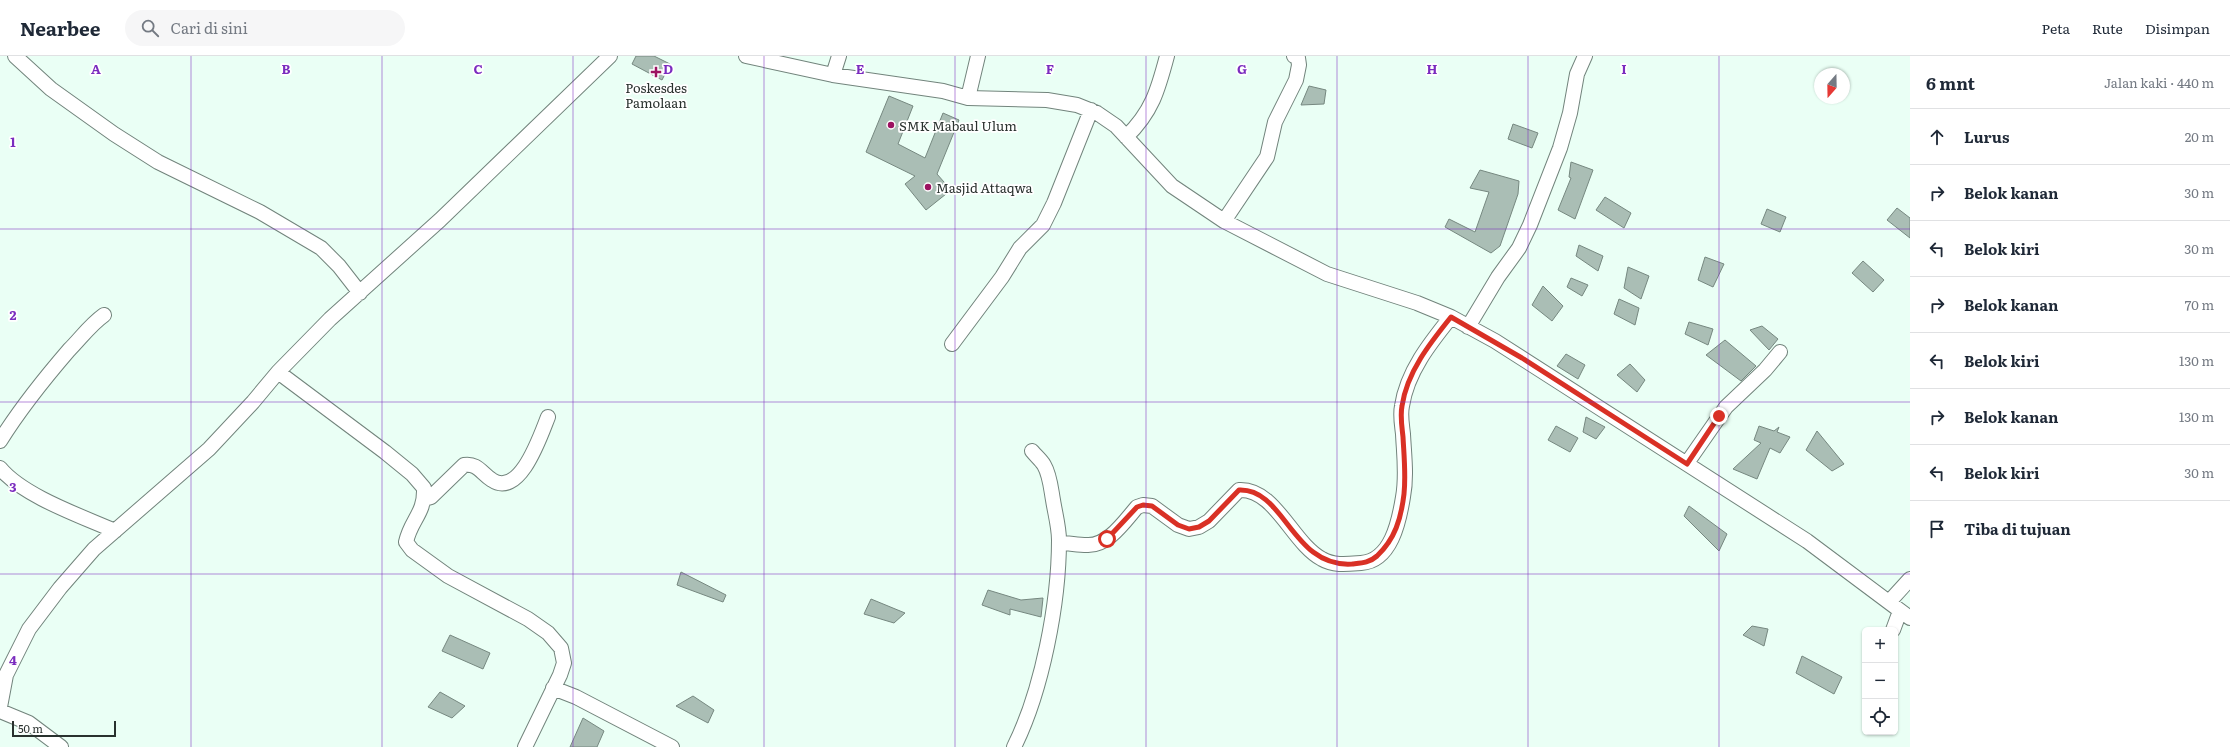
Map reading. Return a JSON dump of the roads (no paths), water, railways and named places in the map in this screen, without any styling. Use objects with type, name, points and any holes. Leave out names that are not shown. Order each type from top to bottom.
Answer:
[{"type":"street","points":[[14,56],[50,89],[114,134],[158,162],[260,212],[321,248],[339,266],[360,293]]},
{"type":"street","points":[[0,707],[6,676],[29,629],[60,588],[94,550],[209,449],[253,402],[278,372],[330,319],[440,220],[610,56]]},
{"type":"street","points":[[746,56],[832,75],[943,91],[968,98],[1047,100],[1077,105],[1091,110],[1116,126],[1172,186],[1224,220],[1327,274],[1418,303],[1468,326],[1515,354],[1807,541],[1905,615],[1895,627]]},
{"type":"street","points":[[832,75],[839,56]]},
{"type":"street","points":[[968,98],[978,56]]},
{"type":"street","points":[[1126,137],[1146,115],[1155,98],[1167,56]]},
{"type":"street","points":[[1224,220],[1267,157],[1275,122],[1296,80],[1299,65],[1298,58],[1294,56]]},
{"type":"street","points":[[1468,326],[1498,277],[1519,248],[1530,225],[1560,148],[1570,113],[1577,74],[1585,56]]},
{"type":"street","points":[[952,344],[990,294],[1020,248],[1043,225],[1054,204],[1091,110]]},
{"type":"street","points":[[0,441],[16,416],[50,372],[84,332],[104,316]]},
{"type":"street","points":[[1059,543],[1086,545],[1099,544],[1107,539],[1137,507],[1143,505],[1152,506],[1178,525],[1189,529],[1199,527],[1209,521],[1239,490],[1246,489],[1263,496],[1301,543],[1322,560],[1342,564],[1370,562],[1386,548],[1394,536],[1399,520],[1405,468],[1402,407],[1409,383],[1427,346],[1451,317]]},
{"type":"street","points":[[1687,464],[1726,407],[1765,370],[1780,352]]},
{"type":"street","points":[[278,372],[412,474],[424,488],[422,509],[408,531],[406,542],[412,550],[448,576],[521,615],[548,633],[561,648],[564,663],[525,747]]},
{"type":"street","points":[[424,499],[431,497],[464,465],[477,466],[492,480],[499,483],[508,482],[515,478],[524,470],[548,417]]},
{"type":"street","points":[[1014,747],[1021,732],[1039,677],[1051,621],[1058,571],[1059,543],[1050,480],[1044,465],[1032,451]]},
{"type":"street","points":[[0,468],[14,482],[46,500],[115,531]]},
{"type":"street","points":[[1889,602],[1910,579]]},
{"type":"street","points":[[553,688],[576,697],[672,747]]},
{"type":"street","points":[[0,711],[29,723],[61,747]]},
{"type":"place","name":"Poskesdes Pamolaan","points":[[656,72]]},
{"type":"place","name":"SMK Mabaul Ulum","points":[[891,125]]},
{"type":"place","name":"Masjid Attaqwa","points":[[928,187]]}]
